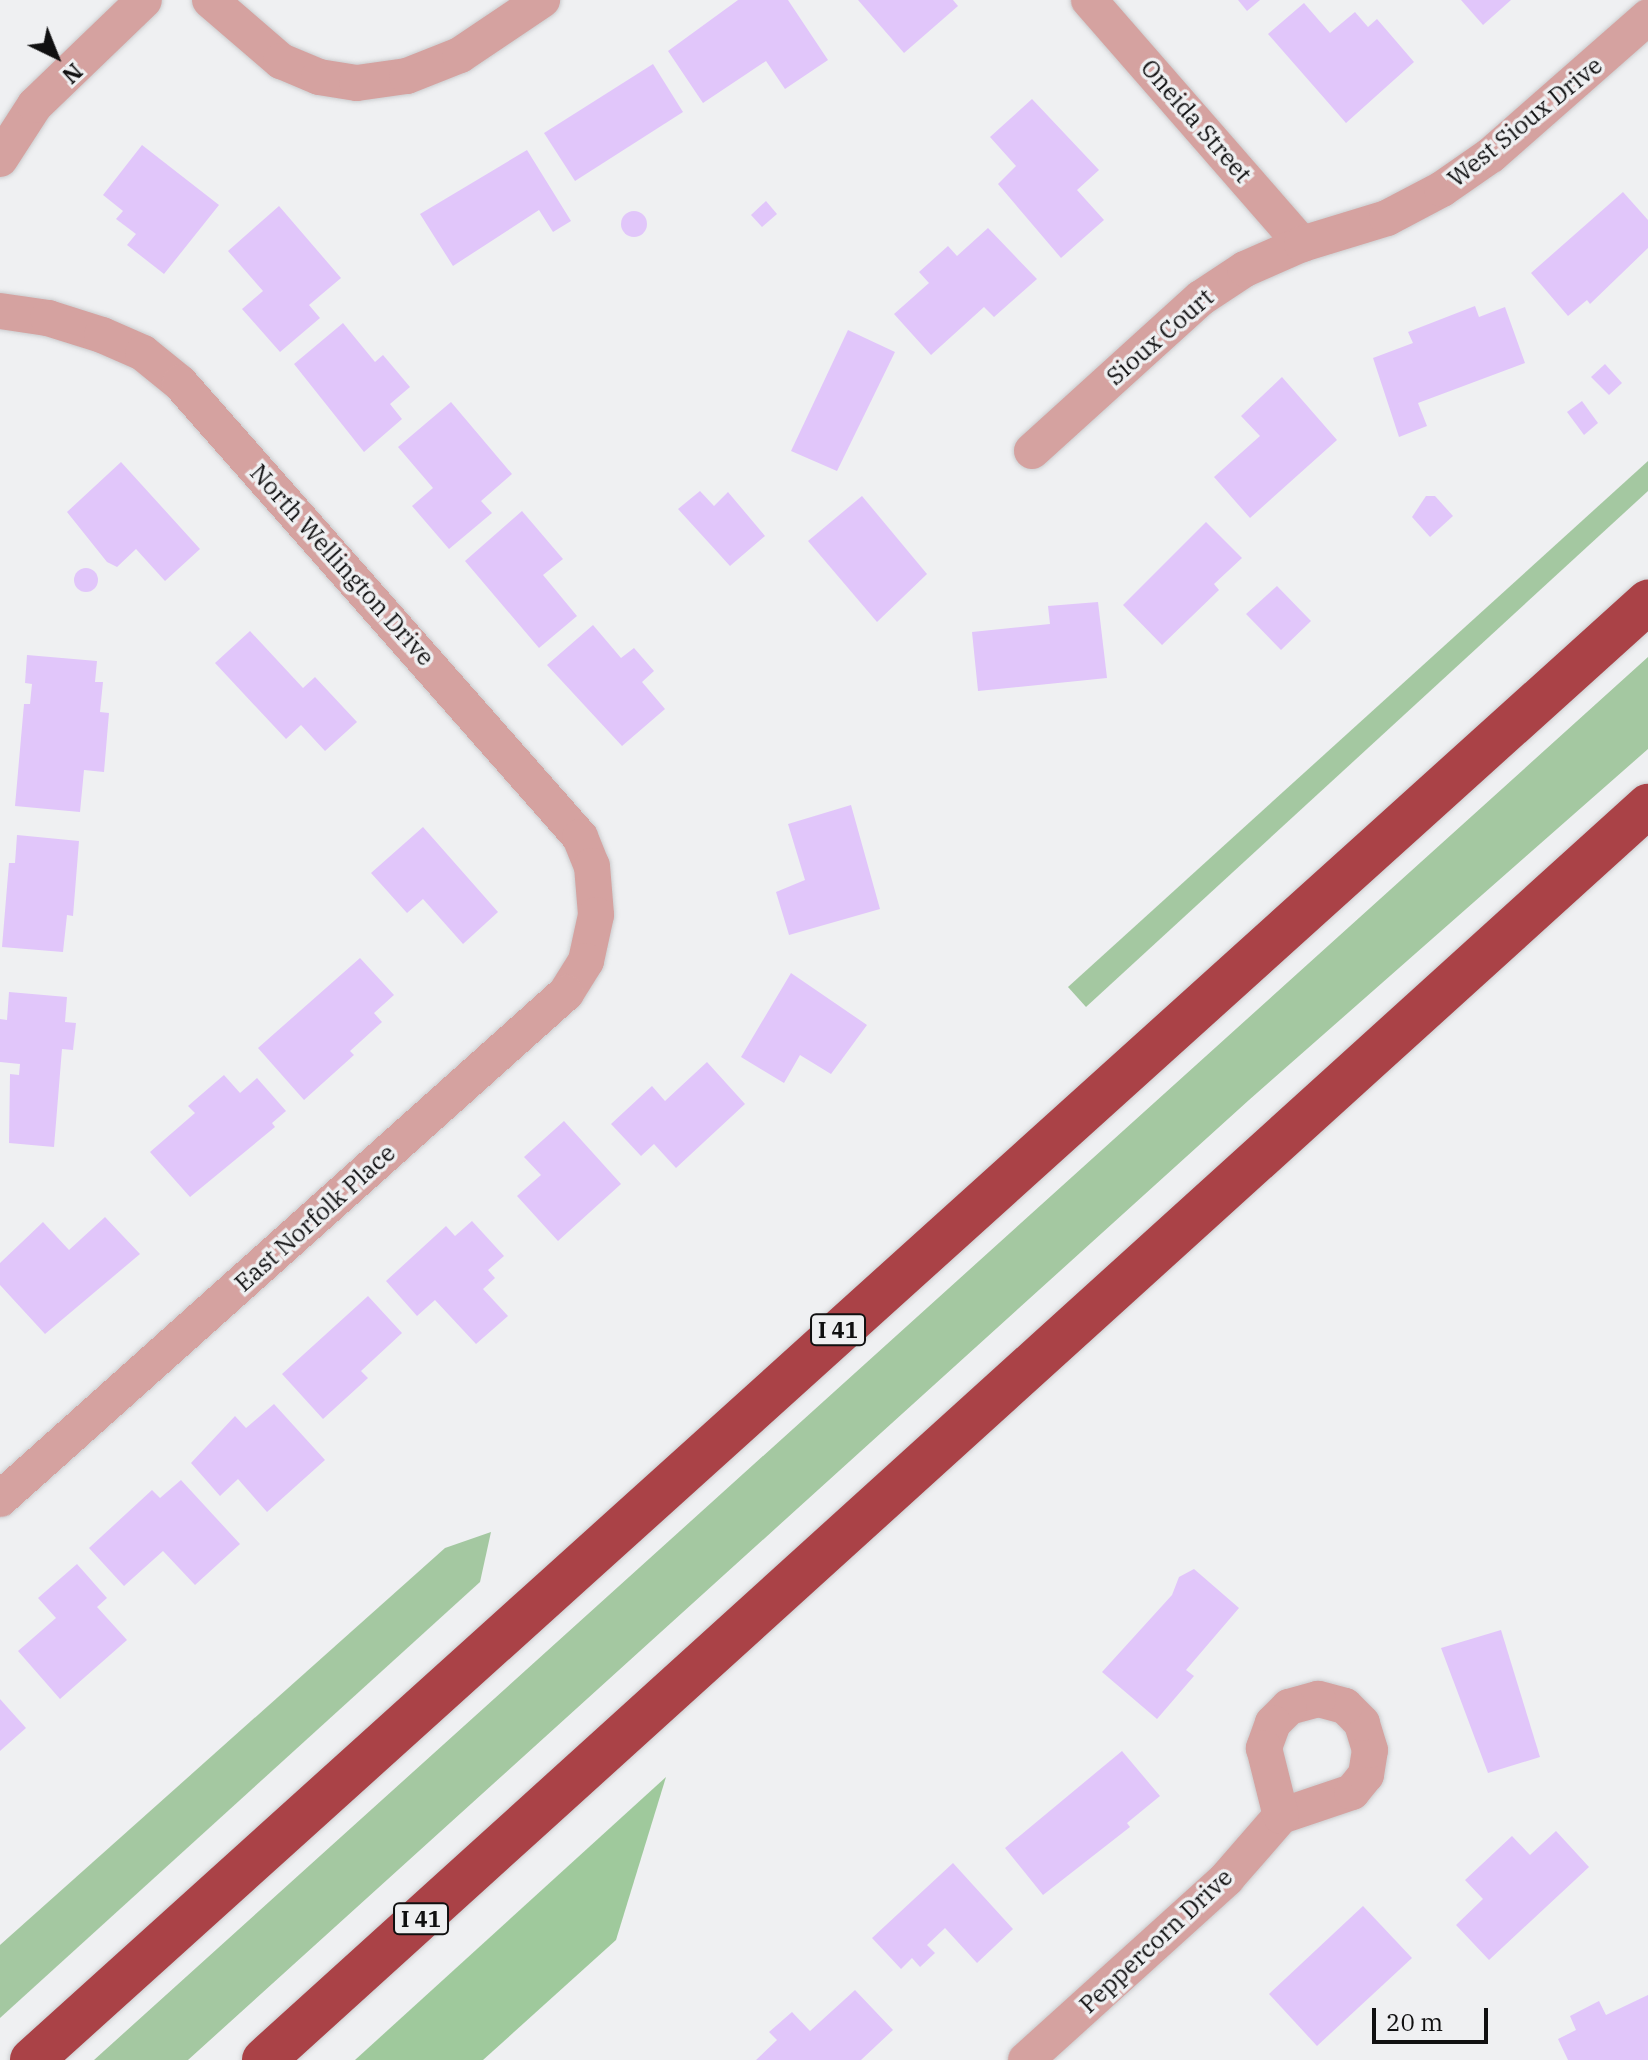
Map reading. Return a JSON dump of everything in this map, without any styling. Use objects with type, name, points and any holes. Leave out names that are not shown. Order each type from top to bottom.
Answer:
[{"type":"highway","name":"I 41","points":[[32,2060],[1648,602]]},
{"type":"highway","name":"I 41","points":[[264,2060],[1648,806]]},
{"type":"street","points":[[0,159],[35,105],[144,0]]},
{"type":"street","points":[[210,0],[281,61],[319,77],[357,83],[407,76],[460,55],[542,0]]},
{"type":"street","name":"Oneida Street","points":[[1089,0],[1302,244]]},
{"type":"street","name":"West Sioux Drive","points":[[1302,244],[1387,218],[1442,189],[1503,144],[1648,17]]},
{"type":"street","name":"Sioux Court","points":[[1032,451],[1201,298],[1245,269],[1302,244]]},
{"type":"street","name":"North Wellington Drive","points":[[0,311],[48,318],[102,335],[143,353],[180,383],[580,837],[592,866],[596,915]]},
{"type":"street","name":"East Norfolk Place","points":[[0,1499],[566,993],[586,961],[596,915]]},
{"type":"street","name":"Peppercorn Drive","points":[[1026,2060],[1226,1879],[1281,1816]]},
{"type":"green space","points":[[1648,461],[1648,491],[1086,1007],[1068,987]]},
{"type":"green space","points":[[1648,657],[1648,749],[1249,1100],[188,2060],[94,2060]]},
{"type":"green space","points":[[491,1532],[480,1582],[0,2018],[0,1945],[445,1548]]},
{"type":"green space","points":[[666,1777],[616,1940],[483,2060],[355,2060]]},
{"type":"building","points":[[738,0],[788,0],[828,60],[785,89],[766,61],[703,103],[668,51]]},
{"type":"building","points":[[858,0],[953,0],[958,6],[904,53]]},
{"type":"building","points":[[1238,0],[1260,0],[1247,11]]},
{"type":"building","points":[[1461,0],[1511,0],[1483,25]]},
{"type":"building","points":[[1304,3],[1330,33],[1355,12],[1368,27],[1377,19],[1414,62],[1346,123],[1268,34]]},
{"type":"building","points":[[653,64],[683,112],[575,181],[544,133]]},
{"type":"building","points":[[1032,99],[1099,170],[1077,190],[1104,220],[1061,258],[998,184],[1016,166],[990,137]]},
{"type":"building","points":[[142,145],[219,205],[164,274],[127,245],[136,234],[116,219],[123,211],[103,195]]},
{"type":"building","points":[[527,150],[571,221],[553,232],[539,210],[453,266],[420,214]]},
{"type":"building","points":[[1623,192],[1648,220],[1648,248],[1590,304],[1587,300],[1568,316],[1531,273]]},
{"type":"building","points":[[766,201],[777,214],[762,227],[751,215]]},
{"type":"building","points":[[279,206],[341,278],[309,305],[320,318],[280,352],[242,309],[263,291],[228,251]]},
{"type":"building","points":[[634,211],[643,215],[647,224],[643,233],[634,237],[625,233],[621,224],[625,215]]},
{"type":"building","points":[[988,228],[1037,279],[994,317],[984,307],[931,355],[894,314],[929,283],[919,272],[948,246],[957,256]]},
{"type":"building","points":[[1475,306],[1479,317],[1505,307],[1525,363],[1418,403],[1427,426],[1399,437],[1373,358],[1413,343],[1408,332]]},
{"type":"building","points":[[343,323],[375,362],[383,355],[410,387],[390,404],[402,419],[364,452],[294,364]]},
{"type":"building","points":[[848,330],[895,352],[837,471],[791,451]]},
{"type":"building","points":[[1605,364],[1622,383],[1609,395],[1591,377]]},
{"type":"building","points":[[1282,377],[1337,440],[1250,518],[1214,477],[1260,436],[1241,416]]},
{"type":"building","points":[[1582,401],[1598,423],[1584,435],[1567,412]]},
{"type":"building","points":[[451,402],[512,474],[481,501],[492,513],[449,549],[412,506],[433,488],[398,447]]},
{"type":"building","points":[[121,462],[200,549],[165,581],[136,549],[117,567],[107,562],[67,512]]},
{"type":"building","points":[[700,491],[714,506],[728,492],[765,536],[730,566],[678,509]]},
{"type":"building","points":[[862,496],[927,574],[877,622],[808,541]]},
{"type":"building","points":[[1426,496],[1435,496],[1453,516],[1430,537],[1412,517]]},
{"type":"building","points":[[522,511],[563,559],[543,575],[577,616],[539,648],[465,561]]},
{"type":"building","points":[[1206,522],[1242,558],[1214,584],[1219,590],[1162,645],[1123,605]]},
{"type":"building","points":[[86,568],[95,571],[98,580],[95,589],[86,592],[77,589],[74,580],[77,571]]},
{"type":"building","points":[[1277,586],[1311,621],[1281,650],[1246,614]]},
{"type":"building","points":[[1098,602],[1107,678],[978,691],[972,632],[1050,624],[1048,606]]},
{"type":"building","points":[[593,625],[621,658],[634,648],[654,671],[642,682],[665,709],[622,746],[547,665]]},
{"type":"building","points":[[250,631],[303,688],[315,677],[357,722],[325,751],[301,725],[286,739],[215,663]]},
{"type":"building","points":[[27,655],[97,661],[95,682],[103,682],[100,712],[109,713],[104,772],[84,770],[80,812],[15,806],[24,704],[30,704],[32,684],[25,683]]},
{"type":"building","points":[[851,805],[880,909],[789,935],[776,892],[805,880],[788,824]]},
{"type":"building","points":[[423,827],[498,912],[463,944],[423,899],[407,913],[371,873]]},
{"type":"building","points":[[17,835],[79,841],[73,916],[67,915],[63,952],[2,947],[9,863],[15,863]]},
{"type":"building","points":[[360,958],[394,995],[374,1013],[382,1022],[350,1051],[354,1055],[304,1100],[258,1048]]},
{"type":"building","points":[[791,973],[867,1025],[831,1074],[800,1055],[784,1083],[741,1057]]},
{"type":"building","points":[[9,992],[67,997],[65,1022],[76,1023],[73,1050],[62,1049],[54,1147],[9,1143],[10,1074],[19,1075],[20,1064],[0,1062],[0,1019],[7,1020]]},
{"type":"building","points":[[707,1062],[745,1104],[676,1168],[654,1144],[641,1156],[611,1124],[652,1086],[665,1101]]},
{"type":"building","points":[[224,1075],[240,1093],[257,1078],[286,1111],[272,1123],[275,1127],[190,1197],[150,1152],[195,1113],[188,1106]]},
{"type":"building","points":[[564,1121],[621,1184],[558,1241],[517,1196],[541,1175],[524,1157]]},
{"type":"building","points":[[105,1217],[140,1254],[45,1334],[0,1285],[0,1263],[43,1222],[69,1250]]},
{"type":"building","points":[[472,1221],[504,1256],[488,1270],[495,1278],[483,1289],[508,1316],[476,1344],[435,1300],[417,1316],[386,1281],[446,1226],[455,1236]]},
{"type":"building","points":[[368,1296],[402,1333],[361,1371],[368,1378],[323,1419],[282,1374]]},
{"type":"building","points":[[274,1404],[325,1460],[267,1512],[238,1479],[220,1496],[191,1463],[235,1416],[246,1428]]},
{"type":"building","points":[[181,1480],[240,1544],[195,1585],[163,1551],[124,1586],[89,1548],[152,1490],[160,1498]]},
{"type":"building","points":[[77,1564],[107,1598],[97,1607],[127,1640],[60,1699],[18,1651],[56,1618],[38,1598]]},
{"type":"building","points":[[1194,1569],[1239,1608],[1186,1670],[1194,1676],[1157,1719],[1102,1672],[1172,1595],[1179,1577]]},
{"type":"building","points":[[1501,1630],[1540,1757],[1488,1773],[1441,1648]]},
{"type":"building","points":[[0,1699],[26,1728],[0,1751]]},
{"type":"building","points":[[1122,1751],[1160,1796],[1127,1823],[1130,1827],[1043,1895],[1005,1848]]},
{"type":"building","points":[[1556,1831],[1589,1867],[1489,1960],[1456,1925],[1483,1899],[1465,1880],[1512,1836],[1530,1855]]},
{"type":"building","points":[[953,1863],[1013,1929],[977,1963],[945,1928],[927,1945],[935,1953],[920,1967],[912,1958],[901,1969],[872,1938]]},
{"type":"building","points":[[1363,1906],[1412,1958],[1317,2046],[1269,1994]]},
{"type":"building","points":[[855,1990],[893,2030],[861,2060],[756,2060],[777,2040],[769,2032],[792,2012],[810,2031]]},
{"type":"building","points":[[1648,1995],[1648,2060],[1568,2060],[1558,2039],[1576,2030],[1570,2016],[1599,2001],[1606,2015]]}]
